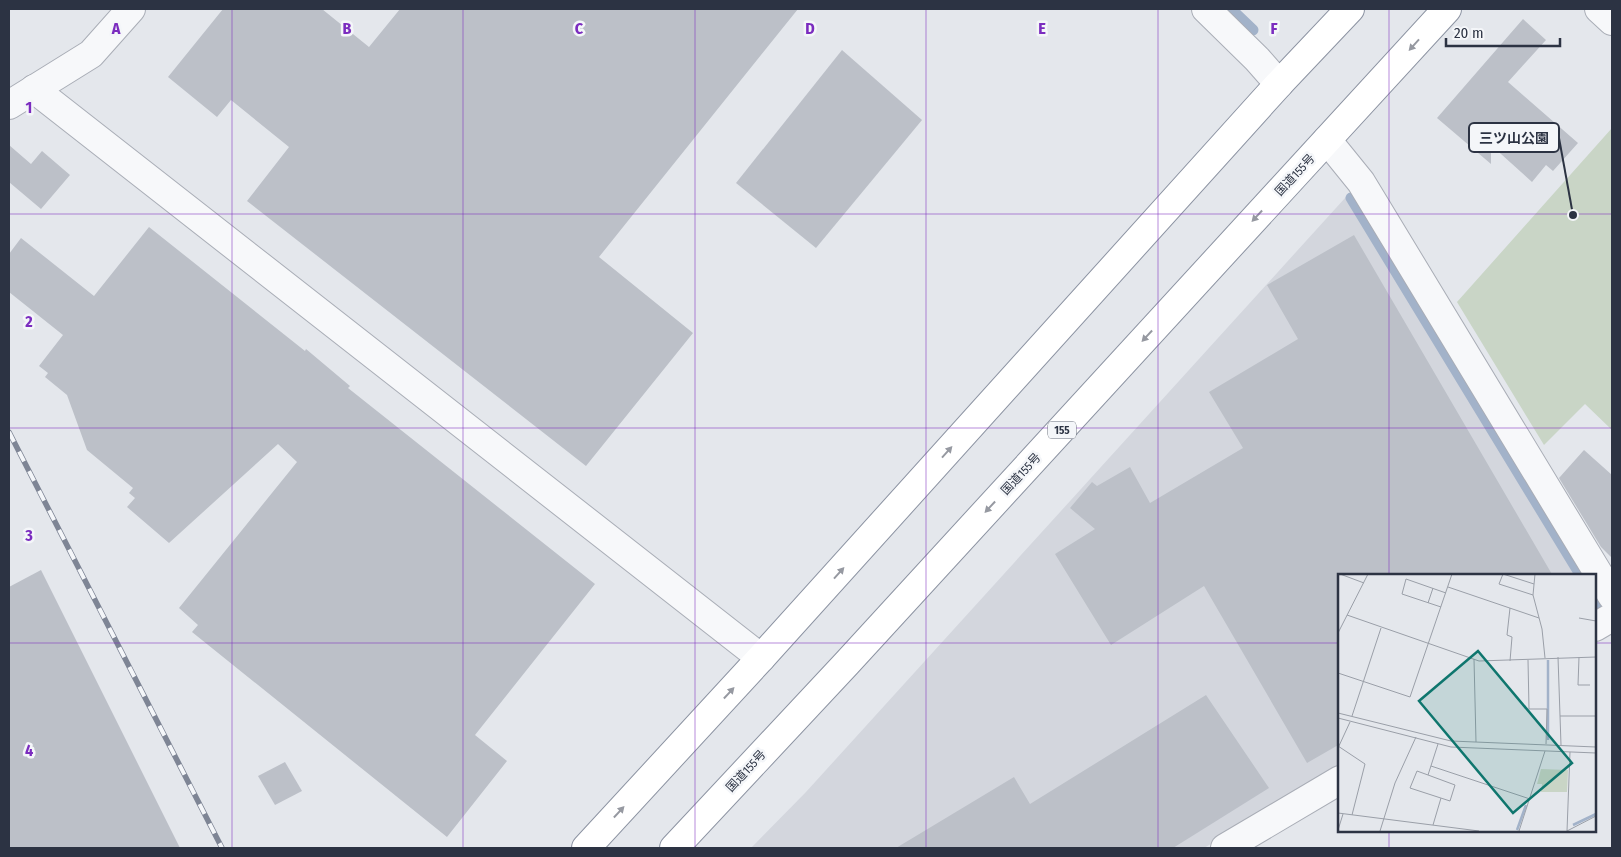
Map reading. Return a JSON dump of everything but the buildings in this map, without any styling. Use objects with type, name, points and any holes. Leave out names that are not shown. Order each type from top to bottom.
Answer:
[{"type":"highway","points":[[586,848],[761,658],[1279,84],[1350,9]]},
{"type":"highway","name":"国道155号","points":[[674,848],[854,656],[1447,9]]},
{"type":"street","points":[[9,105],[92,54],[131,9]]},
{"type":"street","points":[[1206,9],[1257,59],[1279,84]]},
{"type":"street","points":[[1599,9],[1612,21]]},
{"type":"street","points":[[34,89],[761,658]]},
{"type":"street","points":[[1327,140],[1361,182],[1612,596]]},
{"type":"street","points":[[1596,626],[1612,617]]},
{"type":"street","points":[[1225,848],[1338,781]]},
{"type":"shaded area","points":[[1355,187],[1591,574],[1338,574],[1338,768],[1204,848],[751,848],[806,792]]},
{"type":"green space","points":[[1612,128],[1612,430],[1585,404],[1544,445],[1457,302]]},
{"type":"waterway","points":[[1231,9],[1253,30]]},
{"type":"waterway","points":[[1351,198],[1580,574]]},
{"type":"railway","points":[[9,432],[222,848]]},
{"type":"place","name":"三ツ山公園","points":[[1573,215]]}]
